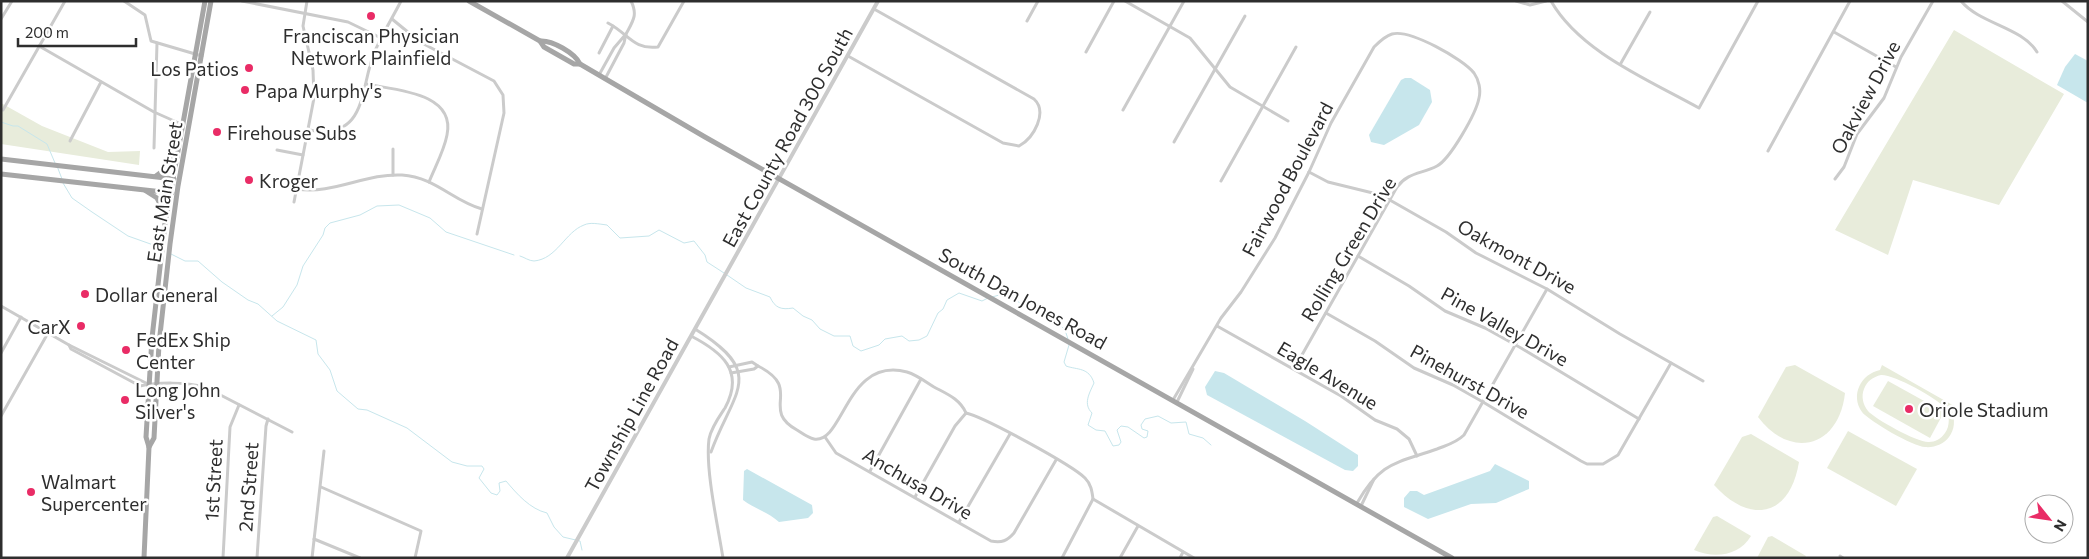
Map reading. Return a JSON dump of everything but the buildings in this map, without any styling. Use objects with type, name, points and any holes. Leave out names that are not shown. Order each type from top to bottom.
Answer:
[{"type":"main road","name":"East Main Street","points":[[144,558],[149,447],[154,438],[153,384],[160,258],[181,124],[205,1]]},
{"type":"main road","name":"East Main Street","points":[[153,384],[179,178],[212,1]]},
{"type":"main road","name":"South Dan Jones Road","points":[[469,1],[540,41],[547,41],[561,48],[577,58],[580,64],[779,179],[1452,558]]},
{"type":"main road","points":[[156,176],[168,167],[176,154]]},
{"type":"main road","points":[[1,159],[172,179],[179,178]]},
{"type":"main road","points":[[1,174],[177,193]]},
{"type":"main road","points":[[144,190],[157,198],[166,215]]},
{"type":"street","points":[[1,19],[12,1]]},
{"type":"street","points":[[3,110],[65,1]]},
{"type":"street","points":[[124,1],[145,15],[148,38],[157,43],[202,56]]},
{"type":"street","points":[[242,1],[348,22],[381,38]]},
{"type":"street","points":[[294,202],[309,130],[315,86],[303,26],[307,1]]},
{"type":"street","points":[[309,130],[334,130],[351,119],[362,103],[372,57],[401,1]]},
{"type":"street","points":[[599,75],[614,48],[626,34],[635,18],[635,9],[630,1]]},
{"type":"street","points":[[608,23],[626,34],[631,42],[645,49],[658,47],[684,1]]},
{"type":"street","name":"East County Road 300 South","points":[[720,286],[878,1]]},
{"type":"street","points":[[1027,21],[1038,1]]},
{"type":"street","points":[[1086,52],[1114,1]]},
{"type":"street","points":[[1125,1],[1194,41],[1230,87],[1288,121]]},
{"type":"street","points":[[1123,110],[1184,1]]},
{"type":"street","points":[[1516,1],[1530,5],[1546,1]]},
{"type":"street","points":[[1551,1],[1575,33],[1592,47],[1699,108],[1758,1]]},
{"type":"street","points":[[1768,151],[1850,1]]},
{"type":"street","name":"Oakview Drive","points":[[1835,179],[1842,170],[1857,134],[1884,98],[1896,67],[1933,1]]},
{"type":"street","points":[[1962,1],[1976,12],[2026,40],[2037,52]]},
{"type":"street","points":[[2062,1],[2088,22]]},
{"type":"street","points":[[848,56],[1003,143],[1012,146],[1022,145],[1034,130],[1041,113],[1040,107],[1034,99],[874,8]]},
{"type":"street","points":[[1621,64],[1650,12]]},
{"type":"street","points":[[1174,142],[1245,16]]},
{"type":"street","points":[[392,18],[420,42],[494,82],[502,92],[504,113],[477,234]]},
{"type":"street","points":[[599,53],[613,26]]},
{"type":"street","points":[[1834,31],[1896,67]]},
{"type":"street","points":[[605,79],[624,43],[626,34]]},
{"type":"street","name":"Fairwood Boulevard","points":[[1175,401],[1191,378],[1193,368],[1217,326],[1267,252],[1309,172],[1331,123],[1374,47],[1393,34],[1412,35],[1463,63],[1474,74],[1478,82]]},
{"type":"street","points":[[154,148],[157,43]]},
{"type":"street","points":[[39,46],[154,112],[181,124]]},
{"type":"street","points":[[1221,181],[1296,47]]},
{"type":"street","points":[[70,141],[101,82]]},
{"type":"street","name":"Rolling Green Drive","points":[[1294,369],[1390,200],[1405,178],[1436,167],[1446,160],[1477,106],[1480,96],[1478,82]]},
{"type":"street","points":[[366,84],[429,98],[443,111],[447,119],[448,132],[429,182]]},
{"type":"street","points":[[392,175],[393,149]]},
{"type":"street","points":[[277,150],[303,155]]},
{"type":"street","name":"Oakmont Drive","points":[[1309,172],[1328,182],[1371,191],[1390,200],[1446,232],[1476,253],[1547,289],[1703,382]]},
{"type":"street","points":[[297,189],[316,191],[378,175],[411,176],[445,189],[467,204],[482,209]]},
{"type":"street","name":"Pine Valley Drive","points":[[1358,256],[1409,286],[1445,311],[1485,328],[1639,419]]},
{"type":"street","name":"Township Line Road","points":[[568,556],[720,286]]},
{"type":"street","points":[[1359,505],[1376,476],[1389,466],[1460,439],[1547,289]]},
{"type":"street","points":[[1,306],[69,345],[153,384],[200,386],[292,432]]},
{"type":"street","name":"Pinehurst Drive","points":[[1326,313],[1375,341],[1414,368],[1453,385],[1587,464],[1603,464],[1618,455],[1639,419]]},
{"type":"street","points":[[1,353],[21,317]]},
{"type":"street","name":"Eagle Avenue","points":[[1217,326],[1341,396],[1375,420],[1397,429],[1409,439],[1416,456]]},
{"type":"street","points":[[695,329],[727,352],[738,372],[739,389],[735,402],[710,455]]},
{"type":"street","points":[[2,414],[48,333]]},
{"type":"street","points":[[691,336],[710,346],[725,359],[731,373],[731,392],[709,438],[723,558]]},
{"type":"street","points":[[710,346],[714,341]]},
{"type":"street","points":[[729,367],[752,362],[776,377],[782,397],[780,414],[782,420],[812,439],[825,437],[832,430],[854,392],[870,377],[886,371],[897,371],[905,372],[921,379],[959,401],[966,413],[976,415],[1084,477],[1092,490],[1093,500],[1062,558]]},
{"type":"street","points":[[1639,419],[1671,363]]},
{"type":"street","points":[[731,373],[758,366]]},
{"type":"street","points":[[870,471],[921,379]]},
{"type":"street","name":"1st Street","points":[[223,558],[230,427],[239,406]]},
{"type":"street","points":[[915,497],[955,426],[966,413]]},
{"type":"street","name":"2nd Street","points":[[257,558],[266,426],[268,420]]},
{"type":"street","points":[[959,522],[1010,434]]},
{"type":"street","name":"Anchusa Drive","points":[[825,437],[836,453],[991,541],[1004,541],[1014,533],[1056,460]]},
{"type":"street","points":[[312,558],[324,451]]},
{"type":"street","points":[[321,487],[421,530],[415,558]]},
{"type":"street","points":[[1093,500],[1194,558]]},
{"type":"street","points":[[1120,558],[1138,526]]},
{"type":"street","points":[[314,539],[360,558]]},
{"type":"street","points":[[1180,558],[1183,552]]},
{"type":"green space","points":[[1954,30],[2064,94],[1999,205],[1913,180],[1888,255],[1835,230]]},
{"type":"green space","points":[[1,103],[42,126],[108,152],[140,151],[139,165],[1,144]]},
{"type":"green space","points":[[1795,365],[1845,393],[1841,412],[1833,426],[1823,436],[1811,442],[1798,443],[1784,439],[1771,431],[1758,417],[1786,367]]},
{"type":"green space","points":[[1882,365],[1956,407],[1952,411],[1954,421],[1951,434],[1942,444],[1928,447],[1919,446],[1892,433],[1862,412],[1857,399],[1859,386],[1867,376],[1880,370]],"holes":[[[1887,376],[1914,387],[1933,398],[1945,408],[1949,417],[1949,424],[1942,437],[1931,442],[1916,439],[1887,425],[1868,411],[1863,397],[1865,386],[1875,377]]]},
{"type":"green space","name":"Oriole Stadium","points":[[1888,381],[1944,412],[1930,438],[1873,406]]},
{"type":"green space","points":[[1848,431],[1917,469],[1896,506],[1827,468]]},
{"type":"green space","points":[[1751,434],[1799,462],[1794,480],[1787,494],[1778,504],[1767,509],[1754,510],[1741,506],[1728,498],[1714,485],[1742,437]]},
{"type":"green space","points":[[1717,516],[1751,536],[1740,548],[1726,554],[1702,553],[1694,550],[1713,517]]},
{"type":"green space","points":[[1772,536],[1806,556],[1805,558],[1757,558],[1768,537]]},
{"type":"water","points":[[2075,54],[2088,61],[2088,103],[2057,85],[2065,67]]},
{"type":"water","points":[[1411,78],[1430,90],[1432,102],[1419,125],[1384,145],[1371,142],[1369,135],[1401,80]]},
{"type":"water","points":[[1215,371],[1224,373],[1358,455],[1358,466],[1353,471],[1345,470],[1207,395],[1205,387]]},
{"type":"water","points":[[1495,464],[1529,481],[1529,489],[1496,503],[1471,504],[1428,519],[1404,507],[1404,498],[1410,491],[1417,491],[1424,495],[1490,471]]},
{"type":"water","points":[[747,469],[812,505],[813,513],[808,518],[779,522],[743,500],[744,471]]},
{"type":"waterway","points":[[1,122],[18,126],[47,144],[55,163]]},
{"type":"waterway","points":[[57,166],[62,179]]},
{"type":"waterway","points":[[63,183],[72,198],[128,236],[159,247]]},
{"type":"waterway","points":[[272,316],[283,307],[297,285],[303,266],[323,235],[325,228],[330,223],[360,215],[377,206],[399,205],[430,218],[446,232],[514,255]]},
{"type":"waterway","points":[[520,256],[532,261],[549,256],[577,228],[595,223],[607,225],[620,238],[649,236],[659,230],[684,243],[694,241],[705,255],[707,262],[724,273]]},
{"type":"waterway","points":[[171,254],[185,261],[198,261],[222,282],[248,300],[258,304],[277,321],[316,340],[318,354],[330,370],[337,391],[358,409],[367,410],[407,428],[452,462],[467,466],[482,466],[484,469],[479,478],[491,493],[497,495],[500,491],[499,483],[506,481],[529,505],[547,513],[554,527],[563,537],[580,541],[582,550]]},
{"type":"waterway","points":[[727,275],[746,288],[770,297],[774,304],[779,307],[785,309],[793,308],[812,320],[820,329],[834,336],[850,336],[853,346],[861,351],[879,345],[885,339],[902,336],[909,341],[919,340],[927,336],[938,313],[943,309],[947,300],[959,293],[982,301],[988,298]]},
{"type":"waterway","points":[[992,297],[1003,294],[1032,309],[1041,317],[1060,325],[1065,330],[1068,339]]},
{"type":"waterway","points":[[1069,345],[1064,362],[1066,366],[1086,372],[1094,383],[1087,402],[1092,413],[1088,425],[1096,430],[1105,431],[1113,446],[1119,445],[1121,442],[1117,430],[1121,426],[1128,427],[1144,438],[1147,437],[1148,431],[1142,429],[1141,425],[1145,419],[1158,416],[1171,423],[1186,422],[1189,434],[1203,438],[1211,445]]},
{"type":"place","name":"Franciscan Physician Network Plainfield","points":[[371,16]]},
{"type":"place","name":"Los Patios","points":[[249,68]]},
{"type":"place","name":"Papa Murphy's","points":[[245,90]]},
{"type":"place","name":"Firehouse Subs","points":[[217,132]]},
{"type":"place","name":"Kroger","points":[[249,180]]},
{"type":"place","name":"Dollar General","points":[[85,294]]},
{"type":"place","name":"CarX","points":[[81,326]]},
{"type":"place","name":"FedEx Ship Center","points":[[126,350]]},
{"type":"place","name":"Long John Silver's","points":[[125,400]]},
{"type":"place","name":"Oriole Stadium","points":[[1909,409]]},
{"type":"place","name":"Walmart Supercenter","points":[[31,492]]}]
